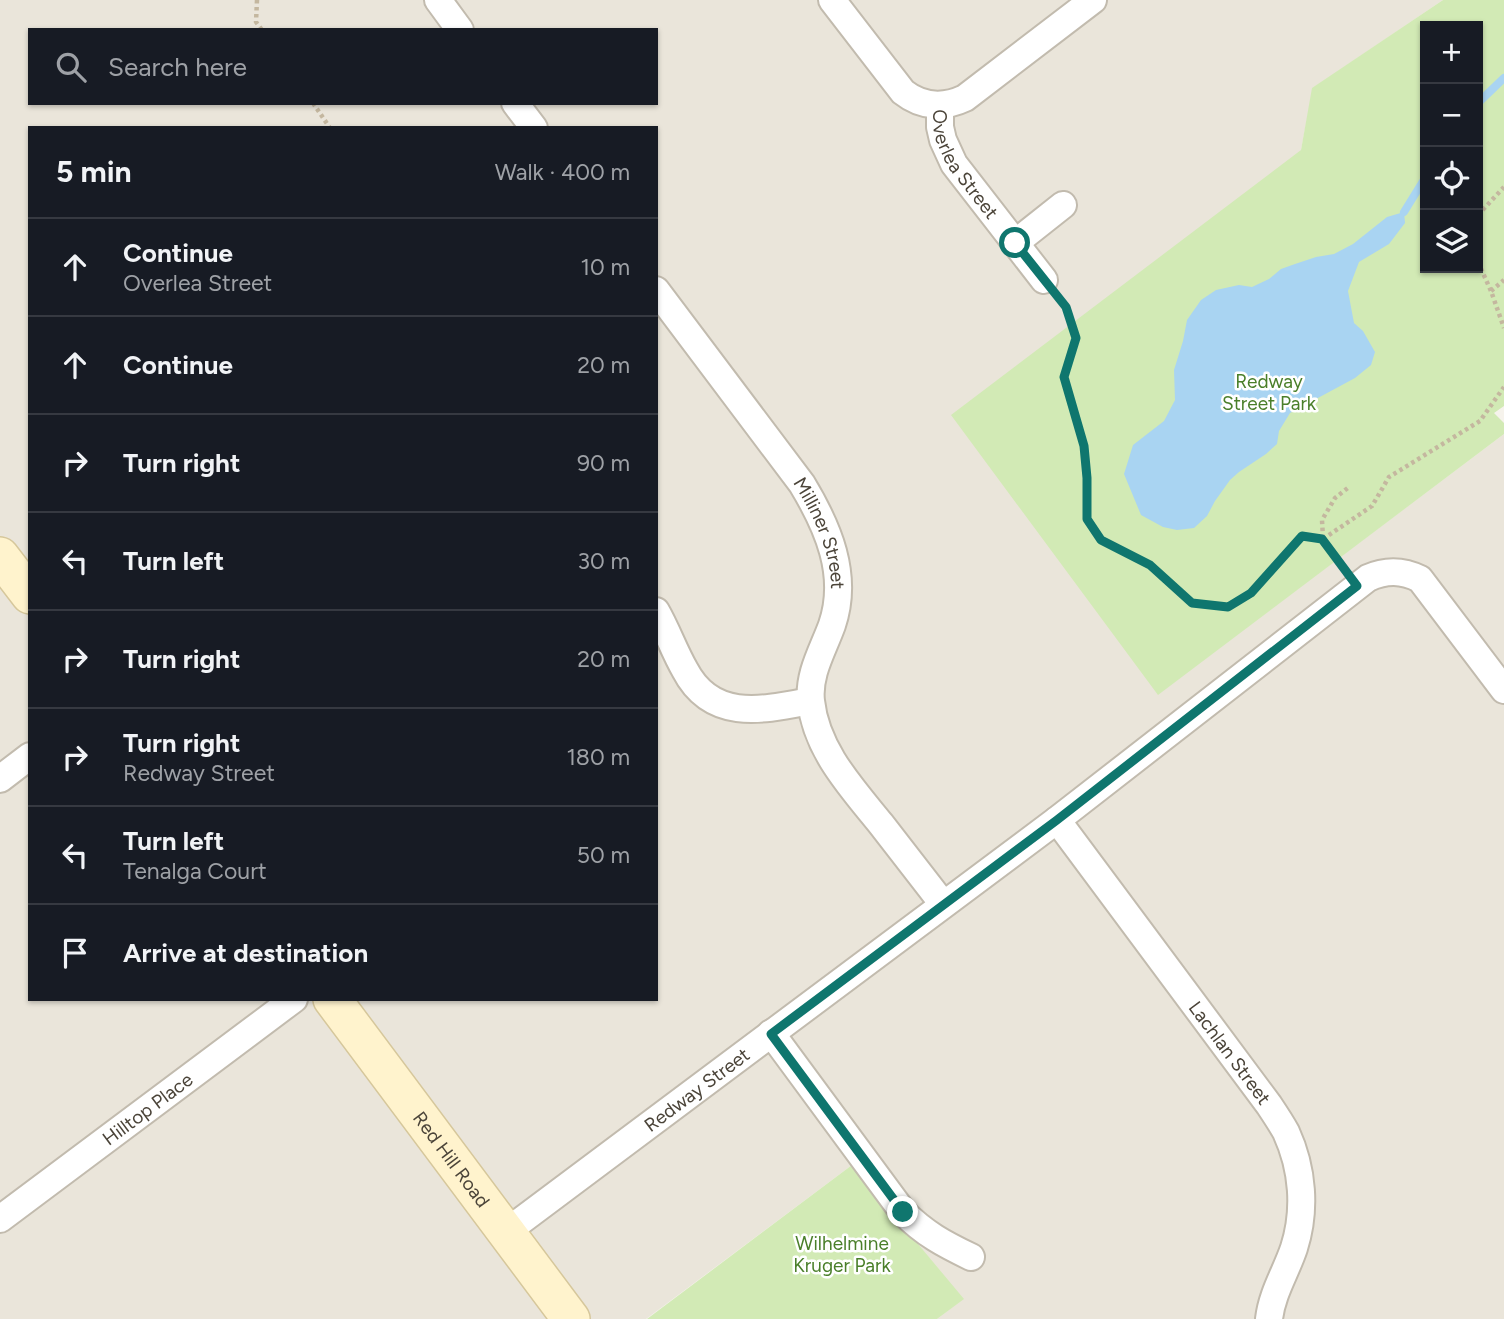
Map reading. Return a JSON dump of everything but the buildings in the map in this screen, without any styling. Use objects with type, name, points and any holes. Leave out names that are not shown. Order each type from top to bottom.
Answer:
[{"type":"street","points":[[438,0],[459,28]]},
{"type":"street","name":"Overlea Street","points":[[832,0],[902,92],[919,102],[940,105],[940,127],[954,164],[1044,280]]},
{"type":"street","points":[[940,105],[957,102],[965,97],[1093,0]]},
{"type":"street","points":[[517,105],[533,126]]},
{"type":"street","points":[[1015,243],[1063,205]]},
{"type":"street","name":"Milliner Street","points":[[658,293],[802,484],[819,512],[828,533],[837,571],[836,602],[831,625],[814,669],[810,701],[821,740],[832,760],[943,904]]},
{"type":"street","points":[[0,556],[28,592]]},
{"type":"street","name":"Redway Street","points":[[506,1232],[1057,820],[1357,586],[1379,573],[1392,572],[1420,579],[1504,690]]},
{"type":"street","points":[[658,615],[694,685],[714,701],[735,709],[758,710],[810,701]]},
{"type":"street","points":[[0,779],[28,758]]},
{"type":"street","name":"Lachlan Street","points":[[1057,820],[1269,1105],[1286,1132],[1296,1160],[1302,1191],[1301,1221],[1294,1248],[1273,1296],[1269,1319]]},
{"type":"street","name":"Hilltop Place","points":[[0,1219],[290,1001]]},
{"type":"street","name":"Red Hill Road","points":[[333,1001],[571,1319]]},
{"type":"street","points":[[771,1034],[903,1212],[939,1242],[971,1257]]},
{"type":"path","points":[[257,0],[256,22],[260,28]]},
{"type":"path","points":[[314,105],[329,126]]},
{"type":"path","points":[[1483,210],[1504,187]]},
{"type":"path","points":[[1483,273],[1504,328]]},
{"type":"path","points":[[1044,280],[1066,307],[1076,338],[1064,377],[1084,446],[1087,519],[1101,540],[1150,565],[1192,603],[1228,607],[1251,593],[1302,536],[1322,539],[1372,506],[1389,477],[1480,421],[1504,387]]},
{"type":"path","points":[[1491,291],[1504,280]]},
{"type":"path","points":[[1349,486],[1335,498],[1322,520],[1322,539],[1357,586]]},
{"type":"shaded area","points":[[0,0],[1443,0],[1313,88],[1301,150],[1158,694],[1504,434],[1504,1319],[937,1319],[963,1299],[852,1165],[646,1319],[0,1319]]},
{"type":"green space","name":"Redway Street Park","points":[[1443,0],[1504,0],[1504,406],[1494,413],[1504,423],[1504,434],[1158,695],[951,415],[1301,150],[1312,88]]},
{"type":"green space","name":"Wilhelmine Kruger Park","points":[[852,1165],[964,1299],[937,1319],[647,1319]]},
{"type":"water","points":[[1404,212],[1405,223],[1389,244],[1359,262],[1348,291],[1354,323],[1363,331],[1375,352],[1371,365],[1355,378],[1290,413],[1279,431],[1277,444],[1230,480],[1207,516],[1194,528],[1177,530],[1163,527],[1141,515],[1124,474],[1133,445],[1164,421],[1175,400],[1174,370],[1187,320],[1201,300],[1216,290],[1239,285],[1252,287],[1269,279],[1281,269],[1334,254],[1353,244],[1387,217]]},
{"type":"waterway","points":[[1483,98],[1504,78]]},
{"type":"waterway","points":[[1404,212],[1420,186]]},
{"type":"route","points":[[903,1212],[771,1034],[1057,820],[1357,586],[1322,539],[1302,536],[1251,593],[1228,607],[1192,603],[1150,565],[1101,540],[1087,519],[1084,446],[1064,377],[1076,338],[1066,307],[1015,243]]}]
